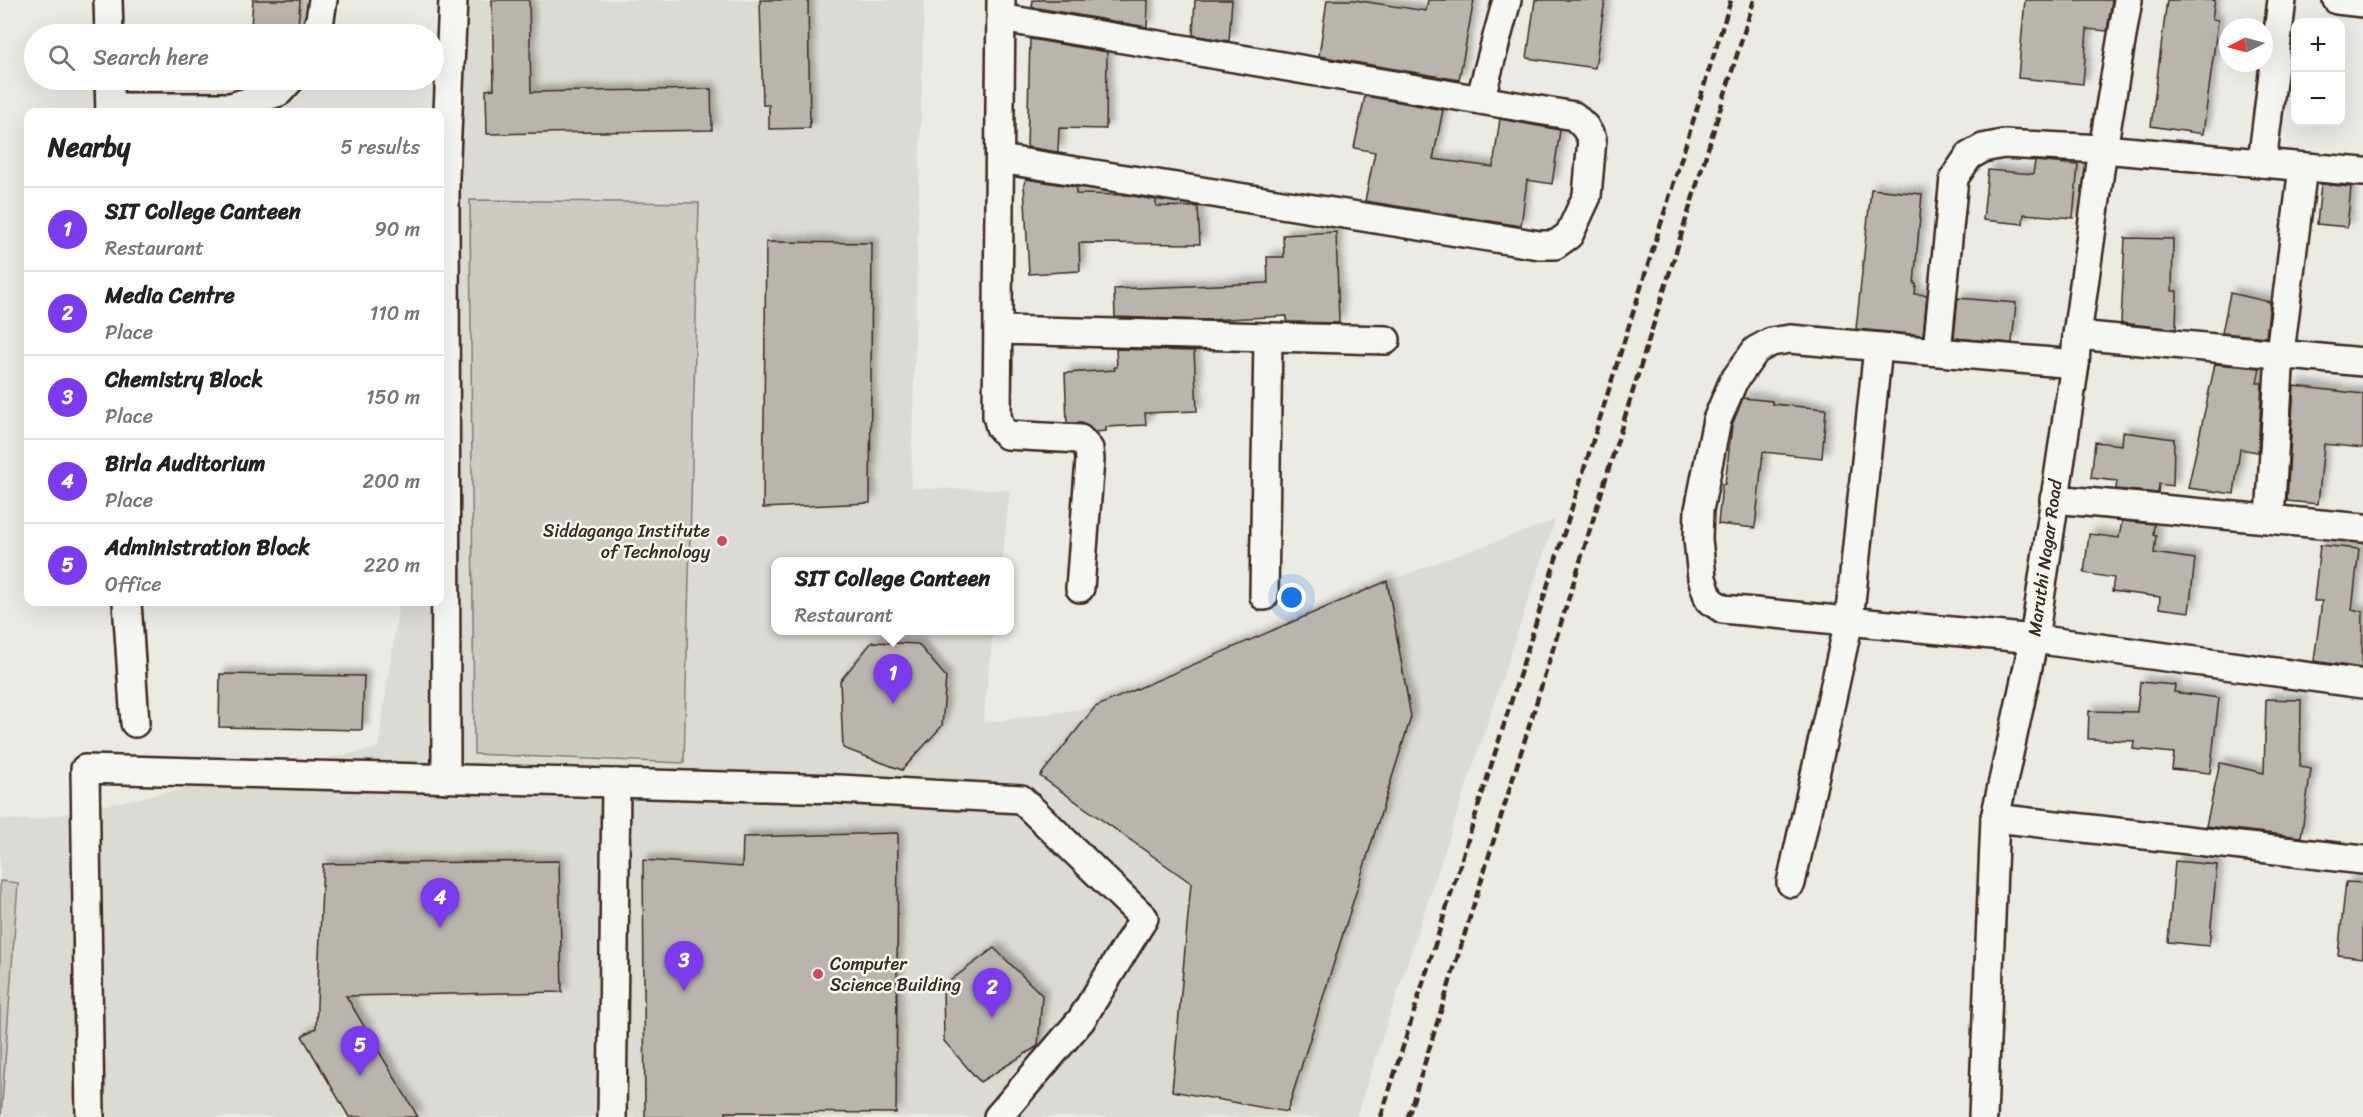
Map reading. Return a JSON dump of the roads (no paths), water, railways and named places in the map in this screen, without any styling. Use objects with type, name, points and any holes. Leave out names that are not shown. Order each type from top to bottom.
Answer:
[{"type":"street","points":[[108,0],[109,24]]},
{"type":"street","points":[[317,24],[323,0]]},
{"type":"street","points":[[446,779],[445,178],[453,0]]},
{"type":"street","points":[[1480,100],[1507,0]]},
{"type":"street","name":"Maruthi Nagar Road","points":[[1983,1117],[1995,818],[2034,639],[2075,364],[2103,149],[2128,0]]},
{"type":"street","points":[[2262,164],[2282,0]]},
{"type":"street","points":[[2337,0],[2363,3]]},
{"type":"street","points":[[1000,159],[1527,243],[1555,245],[1569,235],[1587,196],[1592,139],[1585,127],[1574,116],[1001,9],[998,416],[1000,427],[1007,435],[1080,439],[1089,448],[1080,588]]},
{"type":"street","points":[[110,90],[110,108]]},
{"type":"street","points":[[238,108],[281,90]]},
{"type":"street","points":[[1937,351],[1954,177],[1969,156],[1983,148],[2003,144],[2103,149],[2363,172]]},
{"type":"street","points":[[2270,519],[2280,353],[2303,167]]},
{"type":"street","points":[[998,330],[1386,340]]},
{"type":"street","points":[[2077,335],[2363,362]]},
{"type":"street","points":[[1264,596],[1268,337]]},
{"type":"street","points":[[2075,364],[1790,339],[1771,342],[1756,350],[1733,382],[1717,420],[1699,510],[1698,539],[1702,578],[1709,600],[1723,609],[2034,639],[2363,684]]},
{"type":"street","points":[[1791,883],[1849,621],[1878,348]]},
{"type":"street","points":[[2054,499],[2363,528]]},
{"type":"street","points":[[127,606],[135,723]]},
{"type":"street","points":[[90,1117],[85,769],[839,789],[1021,799],[1144,918],[1081,1020],[999,1117]]},
{"type":"street","points":[[612,1117],[616,783]]},
{"type":"street","points":[[1995,818],[2363,860]]},
{"type":"railway","points":[[1381,1117],[1731,0]]},
{"type":"railway","points":[[1408,1117],[1754,0]]},
{"type":"place","name":"Siddaganga Institute of Technology","points":[[722,541]]},
{"type":"place","name":"SIT College Canteen","points":[[893,704]]},
{"type":"place","name":"Birla Auditorium","points":[[440,928]]},
{"type":"place","name":"Computer Science Building","points":[[818,974]]},
{"type":"place","name":"Chemistry Block","points":[[684,991]]},
{"type":"place","name":"Media Centre","points":[[992,1018]]},
{"type":"place","name":"Administration Block","points":[[360,1076]]}]
